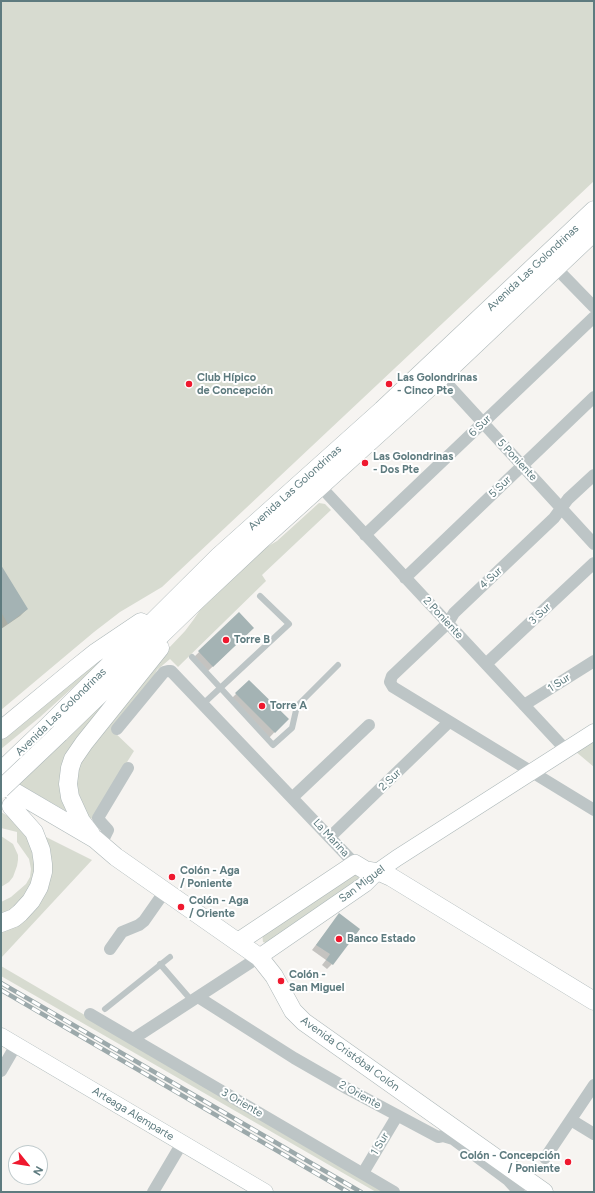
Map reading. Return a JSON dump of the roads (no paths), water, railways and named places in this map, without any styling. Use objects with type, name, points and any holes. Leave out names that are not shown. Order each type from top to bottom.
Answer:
[{"type":"main road","name":"Avenida Las Golondrinas","points":[[1,771],[54,730],[321,487],[441,355],[594,210]]},
{"type":"main road","name":"Avenida Las Golondrinas","points":[[1,789],[169,605],[220,556],[383,420],[441,377],[594,232]]},
{"type":"main road","points":[[441,355],[438,367],[441,377]]},
{"type":"main road","points":[[98,841],[81,821],[70,797],[68,776],[73,759],[140,675],[195,602]]},
{"type":"main road","points":[[1,730],[95,653],[169,605]]},
{"type":"main road","name":"Avenida Cristóbal Colón","points":[[1,784],[98,841],[116,857],[259,957],[274,976],[293,1010],[304,1022],[544,1192]]},
{"type":"main road","points":[[6,803],[37,805]]},
{"type":"main road","points":[[1,923],[14,918],[28,904],[39,887],[43,872],[42,850],[34,832],[6,803]]},
{"type":"main road","name":"La Marina","points":[[355,864],[365,870],[387,875],[400,882],[594,1001]]},
{"type":"main road","name":"San Miguel","points":[[238,942],[355,864]]},
{"type":"street","points":[[556,268],[594,307]]},
{"type":"street","name":"6 Sur","points":[[365,535],[594,317]]},
{"type":"street","name":"5 Poniente","points":[[441,377],[594,544]]},
{"type":"street","name":"5 Sur","points":[[405,578],[594,397]]},
{"type":"street","name":"4 Sur","points":[[449,722],[393,688],[390,682],[392,676],[448,624],[454,613],[554,518],[568,499],[594,475]]},
{"type":"street","name":"2 Poniente","points":[[321,487],[566,750]]},
{"type":"street","name":"3 Sur","points":[[486,664],[594,563]]},
{"type":"street","name":"1 Sur","points":[[524,705],[594,661]]},
{"type":"street","name":"La Marina","points":[[117,729],[166,671],[171,671],[355,864]]},
{"type":"street","points":[[449,722],[594,810]]},
{"type":"street","name":"2 Sur","points":[[330,837],[449,722]]},
{"type":"street","points":[[292,797],[369,725]]},
{"type":"street","name":"San Miguel","points":[[133,1040],[259,957],[365,884],[377,872],[397,858],[594,732]]},
{"type":"street","points":[[98,841],[108,830],[99,818],[128,768]]},
{"type":"street","points":[[110,948],[122,932],[139,925],[144,921],[165,891]]},
{"type":"street","name":"2 Oriente","points":[[195,999],[294,1058],[397,1116],[438,1137],[444,1136],[453,1139],[508,1180],[519,1192]]},
{"type":"street","name":"3 Oriente","points":[[90,1014],[394,1192]]},
{"type":"street","name":"Arteaga Alemparte","points":[[1,1036],[265,1192]]},
{"type":"street","points":[[1,1071],[16,1045]]},
{"type":"street","points":[[545,1158],[594,1085]]},
{"type":"street","name":"1 Sur","points":[[363,1173],[397,1116]]},
{"type":"street","points":[[571,1120],[594,1134]]},
{"type":"street","points":[[153,1192],[182,1143]]},
{"type":"lane","points":[[203,704],[289,624],[260,596]]},
{"type":"lane","points":[[192,657],[273,745],[292,728],[297,706],[338,665]]},
{"type":"lane","points":[[105,1009],[170,957]]},
{"type":"lane","points":[[160,964],[195,999]]},
{"type":"railway","points":[[1,983],[361,1192]]},
{"type":"railway","points":[[1,990],[348,1192]]},
{"type":"place","name":"Club Hípico de Concepción","points":[[189,384]]},
{"type":"place","name":"Las Golondrinas - Cinco Pte","points":[[389,384]]},
{"type":"place","name":"Las Golondrinas - Dos Pte","points":[[365,463]]},
{"type":"place","name":"Torre B","points":[[226,640]]},
{"type":"place","name":"Torre A","points":[[262,706]]},
{"type":"place","name":"Colón - Aga / Poniente","points":[[172,877]]},
{"type":"place","name":"Colón - Aga / Oriente","points":[[181,907]]},
{"type":"place","name":"Banco Estado","points":[[339,939]]},
{"type":"place","name":"Colón - San Miguel","points":[[281,981]]},
{"type":"place","name":"Colón - Concepción / Poniente","points":[[568,1162]]}]
